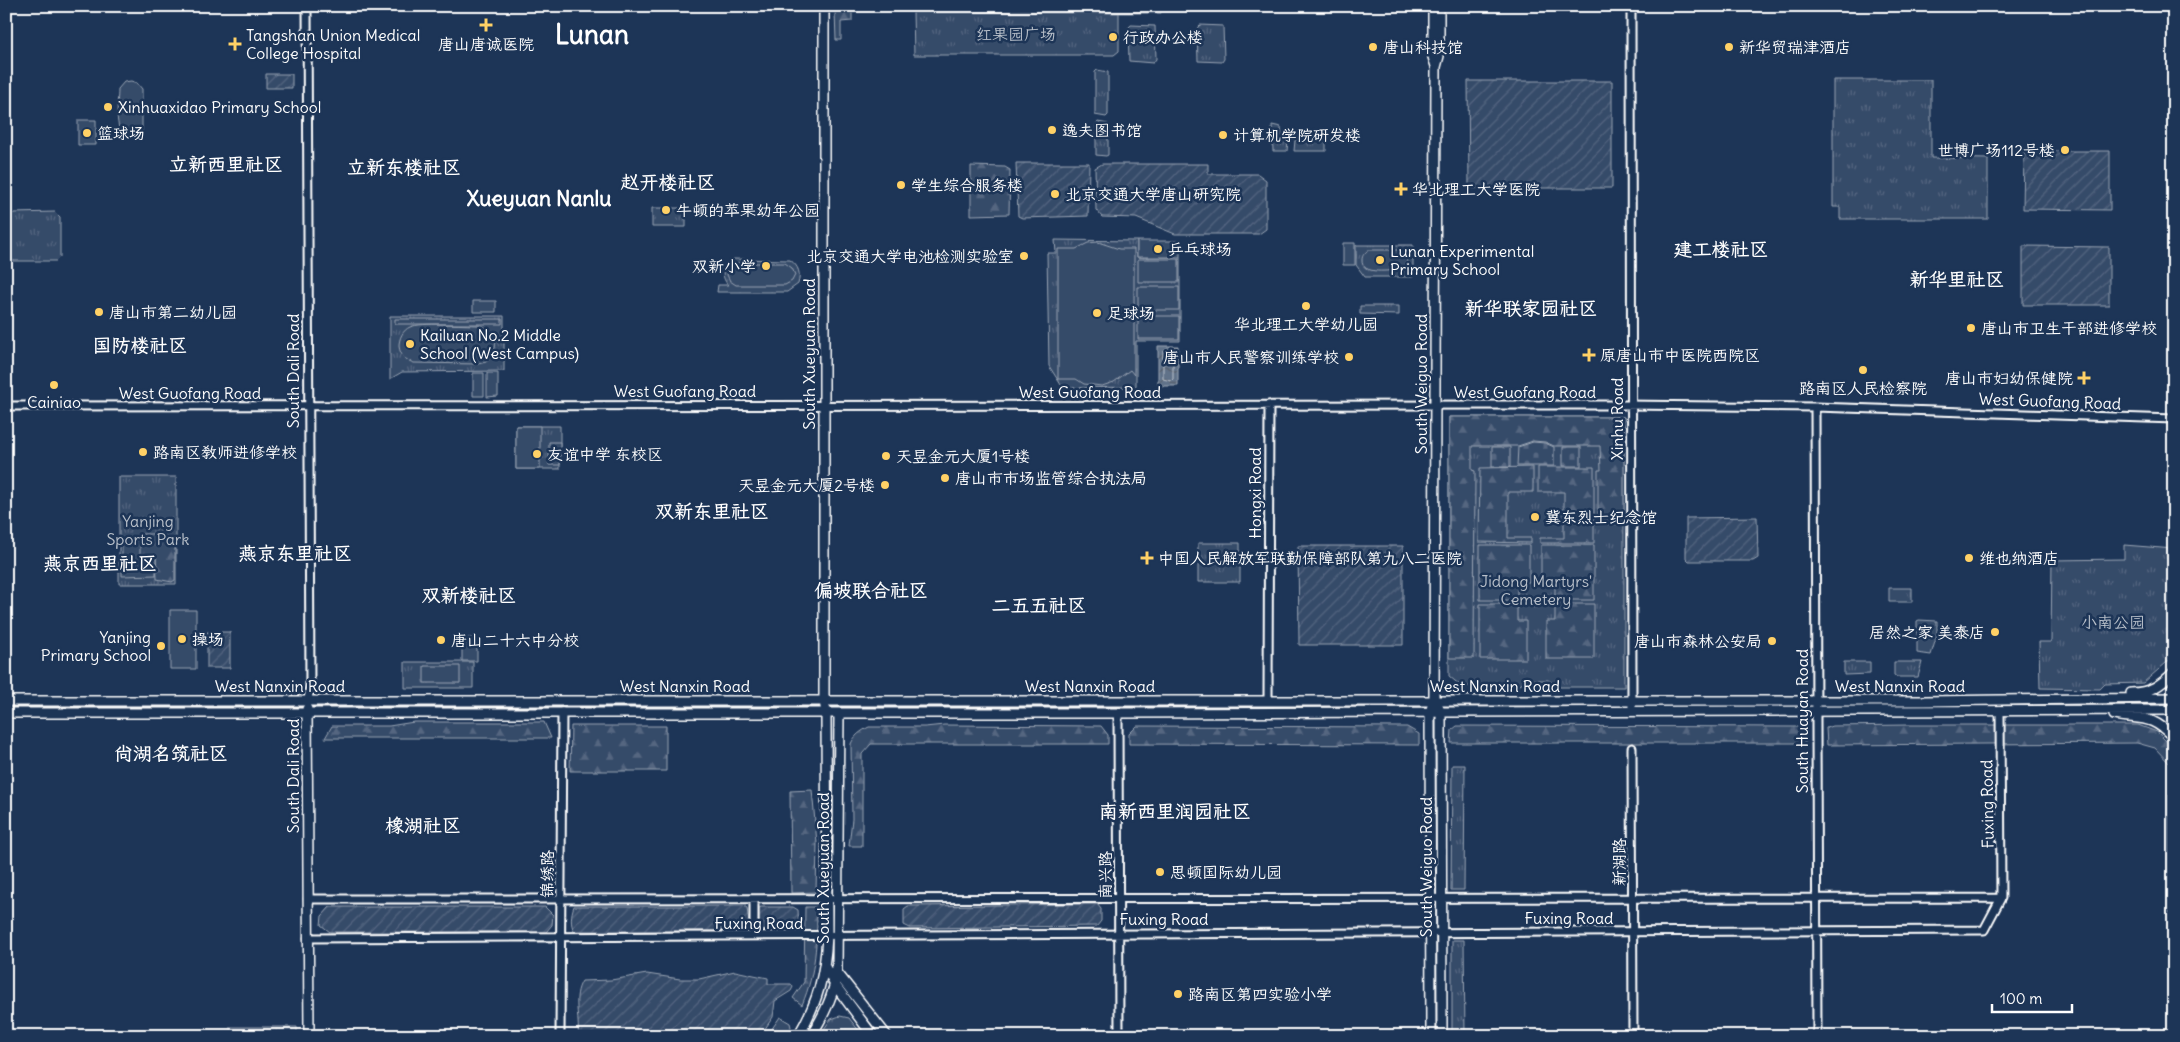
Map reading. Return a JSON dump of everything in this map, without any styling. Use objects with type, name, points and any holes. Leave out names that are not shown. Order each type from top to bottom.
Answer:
[{"type":"main road","name":"South Xueyuan Road","points":[[798,1036],[810,1016],[820,990],[825,967],[827,936],[826,712],[824,701],[824,6]]},
{"type":"main road","name":"South Weiguo Road","points":[[1433,6],[1433,57],[1436,67]]},
{"type":"main road","name":"South Weiguo Road","points":[[1431,1036],[1430,712],[1434,701],[1436,67],[1439,56],[1439,6]]},
{"type":"main road","points":[[2090,699],[2112,693],[2146,692],[2163,683],[2174,672]]},
{"type":"main road","name":"West Nanxin Road","points":[[6,701],[1815,701],[2174,698]]},
{"type":"main road","name":"South Dali Road","points":[[308,700],[309,1036]]},
{"type":"main road","points":[[824,701],[839,713]]},
{"type":"main road","points":[[1434,701],[1441,712]]},
{"type":"main road","points":[[2094,710],[2153,721],[2162,726],[2174,738]]},
{"type":"main road","name":"West Nanxin Road","points":[[6,713],[1118,713],[2174,710]]},
{"type":"main road","name":"South Weiguo Road","points":[[1441,712],[1442,1036]]},
{"type":"main road","name":"South Xueyuan Road","points":[[811,1036],[828,1007],[837,971],[839,713]]},
{"type":"main road","points":[[825,967],[837,971],[886,1036]]},
{"type":"main road","points":[[825,967],[835,985],[873,1036]]},
{"type":"street","name":"South Dali Road","points":[[307,6],[310,685],[308,700]]},
{"type":"street","name":"Xinhu Road","points":[[1631,6],[1632,711]]},
{"type":"street","name":"Hongxi Road","points":[[1268,700],[1269,405]]},
{"type":"street","name":"West Guofang Road","points":[[6,406],[1436,405],[1815,407],[2174,419]]},
{"type":"street","name":"South Huayan Road","points":[[1815,407],[1817,1036]]},
{"type":"street","name":"Fuxing Road","points":[[308,938],[1984,930],[2002,898],[2000,710]]},
{"type":"street","name":"锦绣路","points":[[560,1036],[562,712]]},
{"type":"street","name":"南兴路","points":[[1118,713],[1119,1036]]},
{"type":"street","name":"新湖路","points":[[1632,748],[1633,1036]]},
{"type":"street","name":"Fuxing Road","points":[[308,899],[1442,900],[2002,898]]},
{"type":"street","points":[[754,899],[754,936]]},
{"type":"green space","points":[[843,6],[1161,6],[1161,13],[913,12],[913,9],[852,9],[852,21],[841,22],[841,40],[836,40],[835,12]]},
{"type":"green space","name":"红果园广场","points":[[913,12],[1119,12],[1119,51],[1114,55],[914,55]]},
{"type":"green space","points":[[1131,25],[1155,26],[1156,59],[1153,63],[1129,61],[1128,28]]},
{"type":"green space","points":[[1200,25],[1223,26],[1224,59],[1222,62],[1198,61],[1197,28]]},
{"type":"green space","points":[[1097,70],[1108,72],[1108,115],[1106,117],[1095,115],[1095,72]]},
{"type":"green space","points":[[266,74],[292,74],[292,88],[266,88]]},
{"type":"green space","points":[[1833,80],[1931,80],[1931,158],[1988,159],[1988,219],[1840,219],[1840,207],[1833,207]]},
{"type":"green space","points":[[131,81],[137,83],[142,89],[142,137],[139,137],[138,134],[129,137],[123,135],[118,122],[118,89],[124,82]]},
{"type":"green space","points":[[1468,81],[1612,81],[1612,188],[1469,188]]},
{"type":"green space","name":"篮球场","points":[[78,120],[96,120],[96,145],[78,145]]},
{"type":"green space","points":[[1098,122],[1108,124],[1108,155],[1106,156],[1096,155],[1096,124]]},
{"type":"green space","points":[[1272,125],[1281,127],[1282,139],[1288,140],[1287,151],[1273,151]]},
{"type":"green space","points":[[1295,140],[1326,140],[1326,151],[1294,151]]},
{"type":"green space","points":[[2024,151],[2110,151],[2110,210],[2023,209]]},
{"type":"green space","points":[[1016,163],[1089,163],[1088,216],[1022,218],[1018,216]]},
{"type":"green space","points":[[1102,164],[1208,164],[1208,174],[1258,174],[1266,180],[1266,229],[1259,234],[1175,234],[1136,218],[1102,217],[1096,210],[1095,168]]},
{"type":"green space","points":[[971,166],[1005,167],[1010,170],[1009,214],[971,215]]},
{"type":"green space","points":[[652,208],[686,208],[686,227],[652,227]]},
{"type":"green space","points":[[55,212],[60,217],[60,257],[56,261],[14,261],[9,257],[9,217],[14,213]]},
{"type":"green space","points":[[1055,240],[1137,241],[1137,257],[1180,257],[1180,341],[1136,341],[1136,387],[1063,388],[1049,366],[1047,253],[1056,253]]},
{"type":"green space","name":"乒乓球场","points":[[1137,241],[1180,241],[1180,257],[1137,257]]},
{"type":"green space","points":[[1098,242],[1119,249],[1134,249],[1134,375],[1130,370],[1114,382],[1102,386],[1084,384],[1076,379],[1058,379],[1058,249],[1076,249],[1088,243]]},
{"type":"green space","points":[[1343,243],[1355,243],[1355,265],[1343,265]]},
{"type":"green space","points":[[1356,245],[1413,245],[1413,277],[1365,277],[1356,265]]},
{"type":"green space","points":[[2023,246],[2109,247],[2109,305],[2023,305]]},
{"type":"green space","points":[[1368,250],[1401,250],[1406,255],[1407,263],[1401,270],[1371,270],[1363,265],[1362,260],[1363,255]]},
{"type":"green space","points":[[734,259],[790,260],[798,270],[798,284],[787,292],[717,292],[718,285],[728,285],[723,274],[727,264]]},
{"type":"green space","points":[[1138,259],[1179,259],[1179,282],[1138,282]]},
{"type":"green space","points":[[736,263],[785,263],[792,268],[795,275],[792,281],[785,285],[736,285],[730,281],[727,275],[729,268]]},
{"type":"green space","points":[[1138,287],[1179,287],[1179,310],[1138,310]]},
{"type":"green space","points":[[473,301],[496,301],[496,312],[473,312]]},
{"type":"green space","points":[[1360,306],[1399,306],[1399,315],[1360,314]]},
{"type":"green space","points":[[390,316],[504,316],[504,371],[402,372],[390,379]]},
{"type":"green space","points":[[1138,316],[1179,316],[1179,339],[1138,339]]},
{"type":"green space","points":[[395,319],[502,319],[502,324],[395,324]]},
{"type":"green space","points":[[433,324],[478,325],[488,329],[495,340],[493,355],[486,362],[478,364],[414,363],[403,357],[400,352],[399,343],[401,337],[405,330],[410,327]]},
{"type":"green space","points":[[473,373],[484,373],[484,396],[473,396]]},
{"type":"green space","points":[[487,373],[498,373],[498,396],[487,397]]},
{"type":"green space","name":"Jidong Martyrs' Cemetery","points":[[1449,417],[1624,417],[1624,687],[1559,687],[1548,680],[1527,680],[1517,687],[1461,686],[1449,676]]},
{"type":"green space","points":[[1449,417],[1624,417],[1624,524],[1598,524],[1598,470],[1601,470],[1600,446],[1554,446],[1545,442],[1533,441],[1518,446],[1472,446],[1472,470],[1475,471],[1474,658],[1449,658]]},
{"type":"green space","points":[[516,426],[560,426],[560,469],[516,469]]},
{"type":"green space","points":[[516,426],[540,426],[540,469],[516,469]]},
{"type":"green space","points":[[549,442],[560,442],[560,465],[549,465]]},
{"type":"green space","points":[[1533,442],[1545,443],[1554,447],[1554,466],[1517,466],[1518,447]]},
{"type":"green space","points":[[1492,447],[1510,447],[1510,467],[1492,467]]},
{"type":"green space","points":[[1563,447],[1581,447],[1581,466],[1563,466]]},
{"type":"green space","points":[[1533,467],[1533,492],[1508,492],[1508,538],[1531,538],[1531,543],[1479,542],[1480,468]]},
{"type":"green space","points":[[1538,467],[1594,467],[1594,543],[1540,543],[1540,538],[1564,538],[1564,492],[1538,492]]},
{"type":"green space","name":"Yanjing Sports Park","points":[[119,477],[176,477],[176,584],[119,584]]},
{"type":"green space","points":[[1757,517],[1758,558],[1753,561],[1689,561],[1686,558],[1686,518]]},
{"type":"green space","points":[[140,534],[163,534],[167,539],[175,539],[175,580],[172,582],[157,579],[156,555],[140,555],[134,547],[134,537]]},
{"type":"green space","points":[[122,540],[140,540],[140,555],[156,555],[156,575],[122,576]]},
{"type":"green space","points":[[1198,543],[1240,543],[1240,582],[1198,582]]},
{"type":"green space","points":[[1480,545],[1529,545],[1529,582],[1517,583],[1517,600],[1480,600]]},
{"type":"green space","points":[[1541,545],[1594,545],[1594,600],[1555,600],[1555,583],[1541,582]]},
{"type":"green space","name":"小南公园","points":[[2124,545],[2174,549],[2174,656],[2143,683],[2105,684],[2100,689],[2040,688],[2039,642],[2051,642],[2052,560],[2124,559]]},
{"type":"green space","points":[[1298,546],[1403,546],[1403,645],[1299,645]]},
{"type":"green space","points":[[1889,588],[1912,588],[1912,602],[1889,602]]},
{"type":"green space","points":[[1480,604],[1517,604],[1517,621],[1526,621],[1526,659],[1480,659]]},
{"type":"green space","points":[[1555,604],[1594,604],[1594,659],[1546,659],[1546,621],[1555,621]]},
{"type":"green space","points":[[170,610],[196,610],[196,669],[170,669]]},
{"type":"green space","points":[[1917,621],[1937,621],[1937,635],[1931,655],[1917,653]]},
{"type":"green space","points":[[207,632],[230,632],[230,668],[207,668]]},
{"type":"green space","points":[[462,638],[477,638],[477,661],[462,661]]},
{"type":"green space","points":[[405,662],[473,662],[473,688],[405,688]]},
{"type":"green space","points":[[1844,662],[1870,662],[1870,674],[1844,675]]},
{"type":"green space","points":[[1894,662],[1922,662],[1918,677],[1897,677],[1894,675]]},
{"type":"green space","points":[[424,666],[460,666],[460,683],[424,683]]},
{"type":"green space","points":[[414,722],[544,722],[551,738],[325,738],[332,726],[389,726]]},
{"type":"green space","points":[[944,725],[1101,726],[1108,735],[1108,744],[871,744],[862,754],[862,846],[849,846],[852,819],[851,744],[854,739],[869,727]]},
{"type":"green space","points":[[2138,725],[2157,732],[2174,749],[2174,759],[2169,763],[2155,748],[2137,743],[1827,745],[1826,728],[1832,726]]},
{"type":"green space","points":[[571,726],[666,726],[666,771],[570,771]]},
{"type":"green space","points":[[1137,726],[1407,727],[1419,734],[1419,745],[1129,744],[1129,734]]},
{"type":"green space","points":[[1457,726],[1799,727],[1805,732],[1805,743],[1451,743],[1452,730]]},
{"type":"green space","points":[[1452,765],[1465,765],[1464,890],[1451,890]]},
{"type":"green space","points":[[812,790],[817,843],[816,892],[791,893],[790,791]]},
{"type":"green space","points":[[2169,795],[2174,799],[2174,1036],[2170,1036]]},
{"type":"green space","points":[[1097,904],[1101,909],[1101,921],[1097,926],[910,928],[904,925],[904,909],[908,906]]},
{"type":"green space","points":[[574,906],[744,906],[747,908],[749,923],[743,931],[574,931],[571,919]]},
{"type":"green space","points":[[330,907],[545,907],[553,915],[552,925],[546,932],[330,932],[321,925],[322,916]]},
{"type":"green space","points":[[793,907],[798,910],[799,930],[797,932],[762,931],[759,929],[759,908]]},
{"type":"green space","points":[[805,907],[817,907],[817,933],[813,969],[802,1005],[793,998],[804,982]]},
{"type":"green space","points":[[1452,940],[1464,940],[1465,1036],[1452,1036]]},
{"type":"green space","points":[[735,971],[768,978],[768,984],[791,984],[793,987],[791,991],[775,1001],[773,1017],[760,1036],[578,1036],[577,994],[582,981],[611,980],[647,974],[680,979],[699,979]]},
{"type":"green space","points":[[840,1016],[849,1018],[863,1036],[819,1036],[831,1019]]},
{"type":"green space","points":[[780,1017],[790,1023],[791,1027],[785,1036],[767,1036]]},
{"type":"green space","points":[[230,1027],[297,1027],[297,1036],[230,1036]]},
{"type":"water","points":[[1158,346],[1178,346],[1178,386],[1158,386]]},
{"type":"place","name":"唐山唐诚医院","points":[[486,25]]},
{"type":"place","name":"行政办公楼","points":[[1113,37]]},
{"type":"place","name":"Tangshan Union Medical College Hospital","points":[[235,44]]},
{"type":"place","name":"唐山科技馆","points":[[1373,47]]},
{"type":"place","name":"新华贸瑞津酒店","points":[[1729,47]]},
{"type":"place","name":"Xinhuaxidao Primary School","points":[[108,107]]},
{"type":"place","name":"逸夫图书馆","points":[[1052,130]]},
{"type":"place","name":"篮球场","points":[[87,133]]},
{"type":"place","name":"计算机学院研发楼","points":[[1223,135]]},
{"type":"place","name":"世博广场112号楼","points":[[2065,150]]},
{"type":"place","name":"学生综合服务楼","points":[[901,185]]},
{"type":"place","name":"华北理工大学医院","points":[[1401,189]]},
{"type":"place","name":"北京交通大学唐山研究院","points":[[1055,194]]},
{"type":"place","name":"牛顿的苹果幼年公园","points":[[666,210]]},
{"type":"place","name":"乒乓球场","points":[[1158,249]]},
{"type":"place","name":"北京交通大学电池检测实验室","points":[[1024,256]]},
{"type":"place","name":"Lunan Experimental Primary School","points":[[1380,260]]},
{"type":"place","name":"双新小学","points":[[766,266]]},
{"type":"place","name":"华北理工大学幼儿园","points":[[1306,306]]},
{"type":"place","name":"唐山市第二幼儿园","points":[[99,312]]},
{"type":"place","name":"足球场","points":[[1097,313]]},
{"type":"place","name":"唐山市卫生干部进修学校","points":[[1971,328]]},
{"type":"place","name":"Kailuan No.2 Middle School (West Campus)","points":[[410,344]]},
{"type":"place","name":"原唐山市中医院西院区","points":[[1589,355]]},
{"type":"place","name":"唐山市人民警察训练学校","points":[[1349,357]]},
{"type":"place","name":"路南区人民检察院","points":[[1863,370]]},
{"type":"place","name":"唐山市妇幼保健院","points":[[2084,378]]},
{"type":"place","name":"Cainiao","points":[[54,385]]},
{"type":"place","name":"路南区教师进修学校","points":[[143,452]]},
{"type":"place","name":"友谊中学 东校区","points":[[537,454]]},
{"type":"place","name":"天昱金元大厦1号楼","points":[[886,456]]},
{"type":"place","name":"唐山市市场监管综合执法局","points":[[945,478]]},
{"type":"place","name":"天昱金元大厦2号楼","points":[[885,485]]},
{"type":"place","name":"冀东烈士纪念馆","points":[[1535,517]]},
{"type":"place","name":"中国人民解放军联勤保障部队第九八二医院","points":[[1147,558]]},
{"type":"place","name":"维也纳酒店","points":[[1969,558]]},
{"type":"place","name":"居然之家 美泰店","points":[[1995,632]]},
{"type":"place","name":"操场","points":[[182,639]]},
{"type":"place","name":"唐山二十六中分校","points":[[441,640]]},
{"type":"place","name":"唐山市森林公安局","points":[[1772,641]]},
{"type":"place","name":"Yanjing Primary School","points":[[161,646]]},
{"type":"place","name":"思顿国际幼儿园","points":[[1160,872]]},
{"type":"place","name":"路南区第四实验小学","points":[[1178,994]]},
{"type":"district","name":"Lunan","points":[[592,35]]},
{"type":"district","name":"立新西里社区","points":[[226,164]]},
{"type":"district","name":"立新东楼社区","points":[[404,167]]},
{"type":"district","name":"赵开楼社区","points":[[668,182]]},
{"type":"district","name":"Xueyuan Nanlu","points":[[539,199]]},
{"type":"district","name":"建工楼社区","points":[[1721,249]]},
{"type":"district","name":"新华里社区","points":[[1957,279]]},
{"type":"district","name":"新华联家园社区","points":[[1531,308]]},
{"type":"district","name":"国防楼社区","points":[[140,345]]},
{"type":"district","name":"双新东里社区","points":[[712,511]]},
{"type":"district","name":"燕京东里社区","points":[[295,553]]},
{"type":"district","name":"燕京西里社区","points":[[100,563]]},
{"type":"district","name":"偏坡联合社区","points":[[871,590]]},
{"type":"district","name":"双新楼社区","points":[[469,595]]},
{"type":"district","name":"二五五社区","points":[[1039,605]]},
{"type":"district","name":"尚湖名筑社区","points":[[171,753]]},
{"type":"district","name":"南新西里润园社区","points":[[1175,811]]},
{"type":"district","name":"橡湖社区","points":[[423,825]]}]
